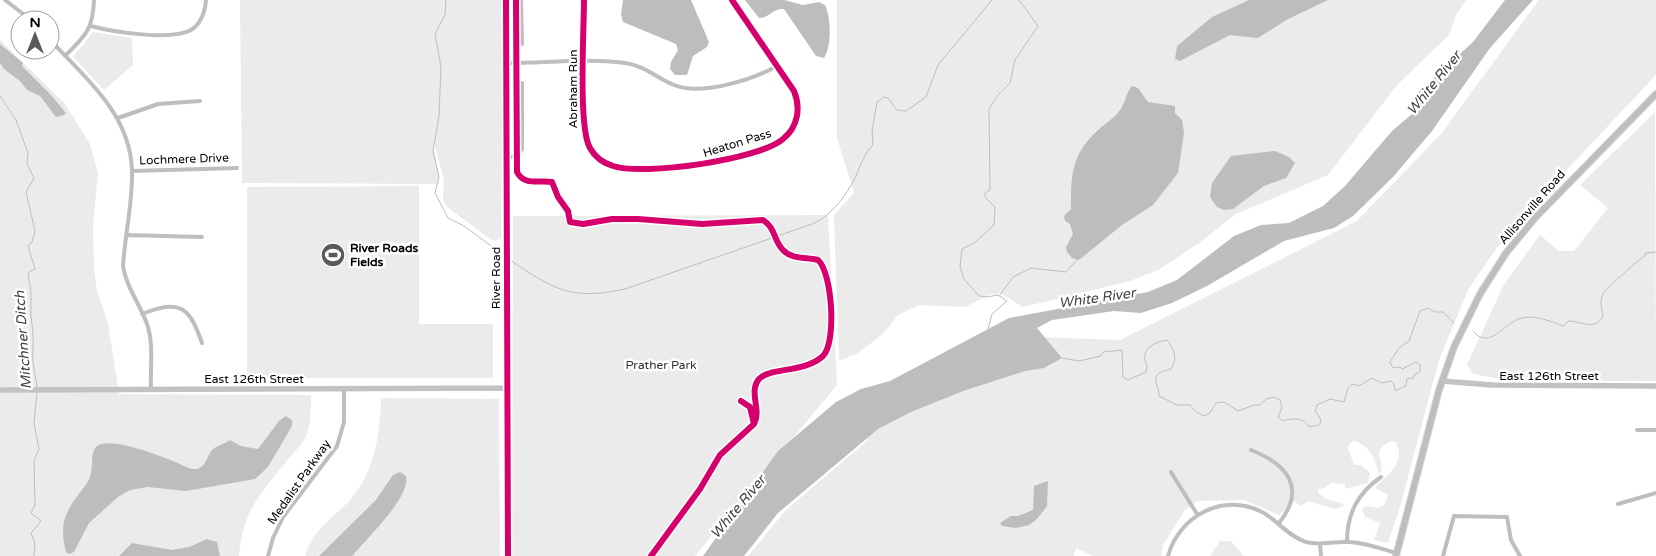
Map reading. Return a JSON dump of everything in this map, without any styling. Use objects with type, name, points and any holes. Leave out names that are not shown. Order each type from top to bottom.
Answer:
[{"type":"main road","name":"Allisonville Road","points":[[1396,554],[1442,381],[1468,318],[1506,253],[1535,218],[1656,94]]},
{"type":"street","points":[[5,0],[18,10]]},
{"type":"street","points":[[65,56],[86,35],[91,26],[94,0]]},
{"type":"street","points":[[91,26],[126,33],[178,34],[195,26],[203,16],[206,0]]},
{"type":"street","name":"River Road","points":[[506,0],[508,556]]},
{"type":"street","points":[[521,0],[522,44]]},
{"type":"street","name":"Abraham Run","points":[[584,0],[586,139],[598,159],[612,166]]},
{"type":"street","name":"Heaton Pass","points":[[612,166],[699,166],[779,142],[793,127],[798,107],[794,91],[732,0]]},
{"type":"street","points":[[60,51],[101,94],[118,118],[128,143],[132,171],[124,271],[150,336],[151,390]]},
{"type":"street","points":[[506,63],[584,62],[633,64],[672,85],[690,88],[736,82],[760,75],[777,66]]},
{"type":"street","points":[[506,157],[518,156],[522,149],[522,83]]},
{"type":"street","points":[[118,118],[158,104],[200,101]]},
{"type":"street","name":"Lochmere Drive","points":[[132,171],[237,168]]},
{"type":"street","points":[[126,235],[202,237]]},
{"type":"street","points":[[142,314],[164,306],[177,308],[191,317],[202,343]]},
{"type":"street","name":"East 126th Street","points":[[1442,381],[1492,386],[1656,386]]},
{"type":"street","name":"East 126th Street","points":[[0,390],[508,388]]},
{"type":"street","name":"Medalist Parkway","points":[[268,556],[273,538],[283,517],[337,446],[344,422],[344,389]]},
{"type":"street","points":[[1637,430],[1656,430]]},
{"type":"street","points":[[1251,450],[1276,461],[1290,480],[1291,503],[1279,523]]},
{"type":"street","points":[[1171,472],[1197,514]]},
{"type":"street","points":[[1347,542],[1348,525],[1354,505],[1364,491],[1381,478]]},
{"type":"street","points":[[1618,504],[1656,493]]},
{"type":"street","points":[[1168,556],[1178,534],[1197,514],[1219,506],[1242,505],[1263,512],[1304,542],[1320,544],[1347,542],[1396,554]]},
{"type":"street","points":[[1443,556],[1454,516],[1480,516],[1506,517],[1509,534],[1520,556]]},
{"type":"street","points":[[1320,544],[1321,556]]},
{"type":"green space","points":[[240,0],[503,0],[501,241],[500,238],[495,241],[490,239],[447,207],[443,200],[444,180],[434,143],[438,184],[242,183]]},
{"type":"green space","name":"Prather Park","points":[[513,0],[518,0],[521,170],[526,178],[555,179],[573,216],[828,215],[837,385],[695,556],[512,556],[513,216],[564,216],[564,210],[554,198],[550,185],[524,183],[514,172]]},
{"type":"green space","points":[[837,0],[1466,0],[1456,15],[1449,35],[1397,85],[1328,175],[1236,214],[1199,243],[1158,270],[1130,281],[1023,307],[1000,293],[989,295],[965,307],[919,305],[898,315],[883,334],[858,353],[839,361],[834,215],[854,193],[837,138]]},
{"type":"green space","points":[[1539,0],[1656,0],[1656,75],[1530,209],[1496,249],[1468,290],[1439,360],[1400,507],[1388,543],[1374,540],[1380,523],[1365,517],[1362,509],[1367,506],[1378,508],[1384,505],[1388,495],[1375,488],[1394,468],[1399,456],[1398,449],[1395,441],[1389,442],[1381,448],[1379,453],[1382,470],[1379,474],[1374,458],[1368,449],[1354,441],[1350,443],[1348,448],[1354,465],[1361,465],[1370,472],[1368,483],[1345,489],[1345,484],[1331,483],[1325,488],[1318,489],[1318,493],[1328,500],[1342,503],[1344,506],[1335,509],[1308,501],[1301,506],[1294,501],[1279,515],[1244,500],[1197,501],[1184,511],[1163,545],[1161,556],[1093,556],[1076,548],[1074,556],[748,556],[786,510],[868,440],[861,431],[1037,337],[1120,340],[1357,221],[1441,134]]},
{"type":"green space","points":[[93,32],[132,38],[133,65],[104,90],[73,57]]},
{"type":"green space","points":[[0,40],[10,50],[10,60],[20,60],[65,104],[90,144],[98,173],[93,225],[94,268],[97,291],[108,323],[119,394],[311,395],[307,434],[254,504],[244,527],[239,556],[0,556]]},
{"type":"green space","points":[[1655,112],[1656,381],[1512,381],[1473,374],[1467,365],[1503,286],[1540,235],[1559,251],[1574,251],[1608,208],[1580,185]]},
{"type":"green space","name":"River Roads Fields","points":[[419,186],[419,324],[493,324],[493,378],[247,378],[247,187]]},
{"type":"green space","points":[[381,398],[499,399],[500,556],[305,556],[319,530],[350,500],[371,465],[377,439]]},
{"type":"green space","points":[[1220,541],[1231,541],[1244,556],[1210,556]]},
{"type":"water","points":[[623,0],[691,0],[709,42],[707,47],[693,56],[687,75],[675,75],[670,69],[671,62],[678,50],[676,44],[623,22],[621,14]]},
{"type":"water","points":[[745,0],[784,0],[803,5],[819,2],[825,5],[830,32],[827,53],[824,58],[816,56],[784,9],[759,18]]},
{"type":"water","points":[[1249,0],[1328,0],[1288,19],[1258,38],[1230,35],[1180,61],[1175,59],[1177,46],[1212,17]]},
{"type":"water","name":"White River","points":[[1505,0],[1533,0],[1490,48],[1432,131],[1393,177],[1353,216],[1334,228],[1284,241],[1207,286],[1172,303],[1141,313],[1114,311],[1052,320],[1037,328],[1062,358],[1044,368],[1025,371],[963,391],[911,412],[878,429],[778,513],[744,556],[703,556],[778,451],[836,402],[861,389],[890,381],[1009,318],[1148,292],[1177,280],[1234,236],[1261,225],[1289,223],[1323,206],[1345,186],[1392,131],[1412,114],[1415,95],[1473,42]]},
{"type":"water","points":[[0,44],[10,52],[10,60],[19,60],[23,63],[22,66],[66,113],[56,117],[40,96],[27,90],[0,63]]},
{"type":"water","points":[[1132,86],[1138,88],[1148,102],[1175,106],[1175,113],[1182,120],[1184,133],[1178,173],[1153,205],[1122,225],[1079,260],[1072,258],[1067,252],[1066,247],[1073,234],[1070,224],[1065,221],[1064,216],[1071,209],[1072,176],[1077,158],[1088,140],[1118,113]]},
{"type":"water","points":[[1275,151],[1289,157],[1295,163],[1286,178],[1264,186],[1233,209],[1224,210],[1217,207],[1210,197],[1212,183],[1231,156]]},
{"type":"water","points":[[286,416],[292,420],[292,426],[268,467],[255,479],[186,491],[148,487],[130,490],[118,497],[89,523],[74,552],[69,554],[66,552],[63,532],[66,516],[73,502],[89,480],[96,447],[111,443],[122,445],[158,455],[188,468],[197,469],[202,466],[213,449],[230,440],[241,446],[258,449],[279,421]]},
{"type":"water","points":[[400,472],[406,476],[406,485],[402,495],[387,517],[354,554],[352,556],[319,556],[376,500],[393,475]]},
{"type":"water","points":[[1048,481],[1047,506],[1037,519],[1029,525],[1016,528],[1002,526],[1000,523],[1011,516],[1018,516],[1033,510],[1034,486]]},
{"type":"water","points":[[207,539],[217,542],[220,556],[119,556],[132,543],[172,550],[189,547]]},
{"type":"waterway","points":[[446,0],[445,15],[435,34],[441,67],[439,116],[433,151],[439,177],[435,193],[448,218],[464,226],[505,256]]},
{"type":"waterway","points":[[510,260],[551,285],[563,290],[590,294],[625,289],[815,223],[834,209],[844,197],[865,156],[873,145],[872,131],[877,102],[884,97],[888,98],[897,110],[906,111],[926,97],[938,65],[992,0]]},
{"type":"waterway","points":[[988,329],[992,314],[1007,301],[998,295],[979,296],[964,279],[960,267],[962,249],[974,243],[994,225],[995,207],[985,197],[985,193],[990,190],[989,109],[998,95],[1010,83],[1015,60],[1038,26],[1019,0]]},
{"type":"waterway","name":"Mitchner Ditch","points":[[0,96],[16,120],[28,153],[27,164],[34,178],[26,192],[35,231],[32,242],[28,246],[35,269],[29,272],[28,277],[31,292],[33,358],[37,388]]},
{"type":"waterway","points":[[1473,331],[1479,337],[1491,337],[1516,320],[1527,317],[1543,319],[1563,326],[1569,321],[1588,324],[1596,323],[1603,316],[1601,299],[1605,291],[1646,255],[1645,253],[1656,252]]},
{"type":"waterway","points":[[1000,295],[1013,277],[1031,268],[1066,272],[1077,260]]},
{"type":"waterway","points":[[1062,358],[1079,361],[1101,356],[1103,352],[1122,350],[1123,377],[1128,380],[1146,372],[1147,366],[1144,357],[1147,350],[1156,343],[1167,340],[1175,358],[1171,369],[1163,371],[1156,376],[1159,396],[1177,405],[1190,405],[1196,412],[1204,416],[1209,414],[1216,403],[1224,402],[1238,411],[1254,405],[1260,405],[1266,399],[1274,397],[1280,400],[1282,408],[1278,417],[1283,421],[1301,420],[1309,427],[1319,425],[1321,422],[1315,411],[1317,405],[1330,399],[1344,402],[1348,388],[1353,384],[1359,386],[1372,378],[1382,383],[1391,381],[1394,384],[1395,391],[1406,386],[1407,379],[1413,378],[1415,374],[1420,372],[1420,365],[1416,362],[1402,369],[1400,367],[1393,368],[1390,362],[1399,348],[1409,341],[1420,311],[1428,308],[1435,312],[1443,312],[1454,323]]},
{"type":"waterway","name":"Mitchner Ditch","points":[[34,556],[35,544],[31,533],[41,521],[31,513],[35,505],[34,461],[39,449],[34,423],[37,392]]},
{"type":"cycle path","points":[[506,0],[508,556]]},
{"type":"cycle path","points":[[516,0],[517,172],[528,181],[552,182],[558,197],[568,211],[570,222],[583,224],[612,219],[638,219],[702,224],[763,220],[770,227],[780,246],[787,253],[795,257],[818,260],[823,267],[827,278],[831,307],[830,337],[827,348],[823,356],[816,361],[798,368],[764,375],[759,379],[755,390],[757,413],[754,424]]},
{"type":"cycle path","points":[[584,0],[583,100],[586,137],[590,148],[597,157],[609,165],[628,169],[674,167],[727,159],[770,147],[783,139],[792,129],[798,110],[794,91],[732,0]]},
{"type":"cycle path","points":[[651,556],[700,489],[720,455],[754,424],[750,407],[741,401]]},
{"type":"place","name":"River Roads Fields","points":[[333,255]]}]
